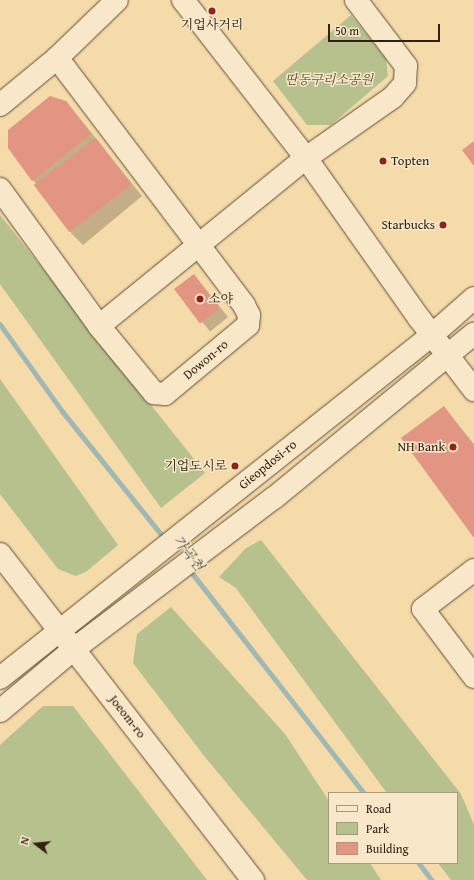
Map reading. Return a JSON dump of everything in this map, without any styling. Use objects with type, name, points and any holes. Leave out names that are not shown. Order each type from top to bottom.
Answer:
[{"type":"street","points":[[0,105],[56,58],[117,0]]},
{"type":"street","points":[[184,0],[306,158],[432,335],[449,355],[474,390]]},
{"type":"street","points":[[99,326],[306,158],[393,97],[405,83],[406,66],[356,0]]},
{"type":"street","name":"Dowon-ro","points":[[0,189],[99,326],[144,383],[154,393],[165,394],[248,325],[249,315],[244,305],[56,58]]},
{"type":"street","name":"Gieopdosi-ro","points":[[0,678],[59,629],[101,599],[432,335],[474,298]]},
{"type":"street","points":[[0,711],[74,649],[274,498],[474,334]]},
{"type":"street","name":"Joeom-ro","points":[[0,554],[253,880]]},
{"type":"street","points":[[474,570],[423,609],[474,677]]},
{"type":"green space","name":"딴동구리소공원","points":[[351,15],[386,59],[388,76],[331,125],[307,125],[273,81]]},
{"type":"green space","points":[[0,215],[205,473],[161,508],[0,284]]},
{"type":"green space","points":[[0,379],[118,545],[87,571],[76,576],[58,569],[0,494]]},
{"type":"green space","points":[[261,540],[461,794],[474,825],[474,880],[451,880],[439,864],[458,864],[458,792],[386,792],[236,588],[219,577],[246,548]]},
{"type":"green space","points":[[171,607],[285,734],[328,799],[328,864],[371,864],[381,880],[307,880],[205,757],[133,663],[137,634]]},
{"type":"green space","points":[[43,706],[73,706],[207,880],[0,880],[0,745]]},
{"type":"building","points":[[50,96],[66,101],[91,134],[32,181],[8,148],[8,130]]},
{"type":"building","points":[[96,138],[132,185],[69,232],[34,185]]},
{"type":"building","points":[[474,141],[474,166],[462,150]]},
{"type":"building","points":[[194,274],[220,308],[200,323],[174,289]]},
{"type":"building","points":[[444,406],[474,447],[474,538],[401,438]]},
{"type":"waterway","name":"가곡천","points":[[0,324],[63,412],[166,540]]},
{"type":"waterway","name":"가곡천","points":[[189,569],[363,792]]},
{"type":"waterway","name":"가곡천","points":[[420,864],[432,880]]},
{"type":"place","name":"기업사거리","points":[[212,11]]},
{"type":"place","name":"Topten","points":[[383,161]]},
{"type":"place","name":"Starbucks","points":[[443,225]]},
{"type":"place","name":"소야","points":[[200,299]]},
{"type":"place","name":"NH Bank","points":[[453,447]]},
{"type":"place","name":"기업도시로","points":[[235,466]]}]
